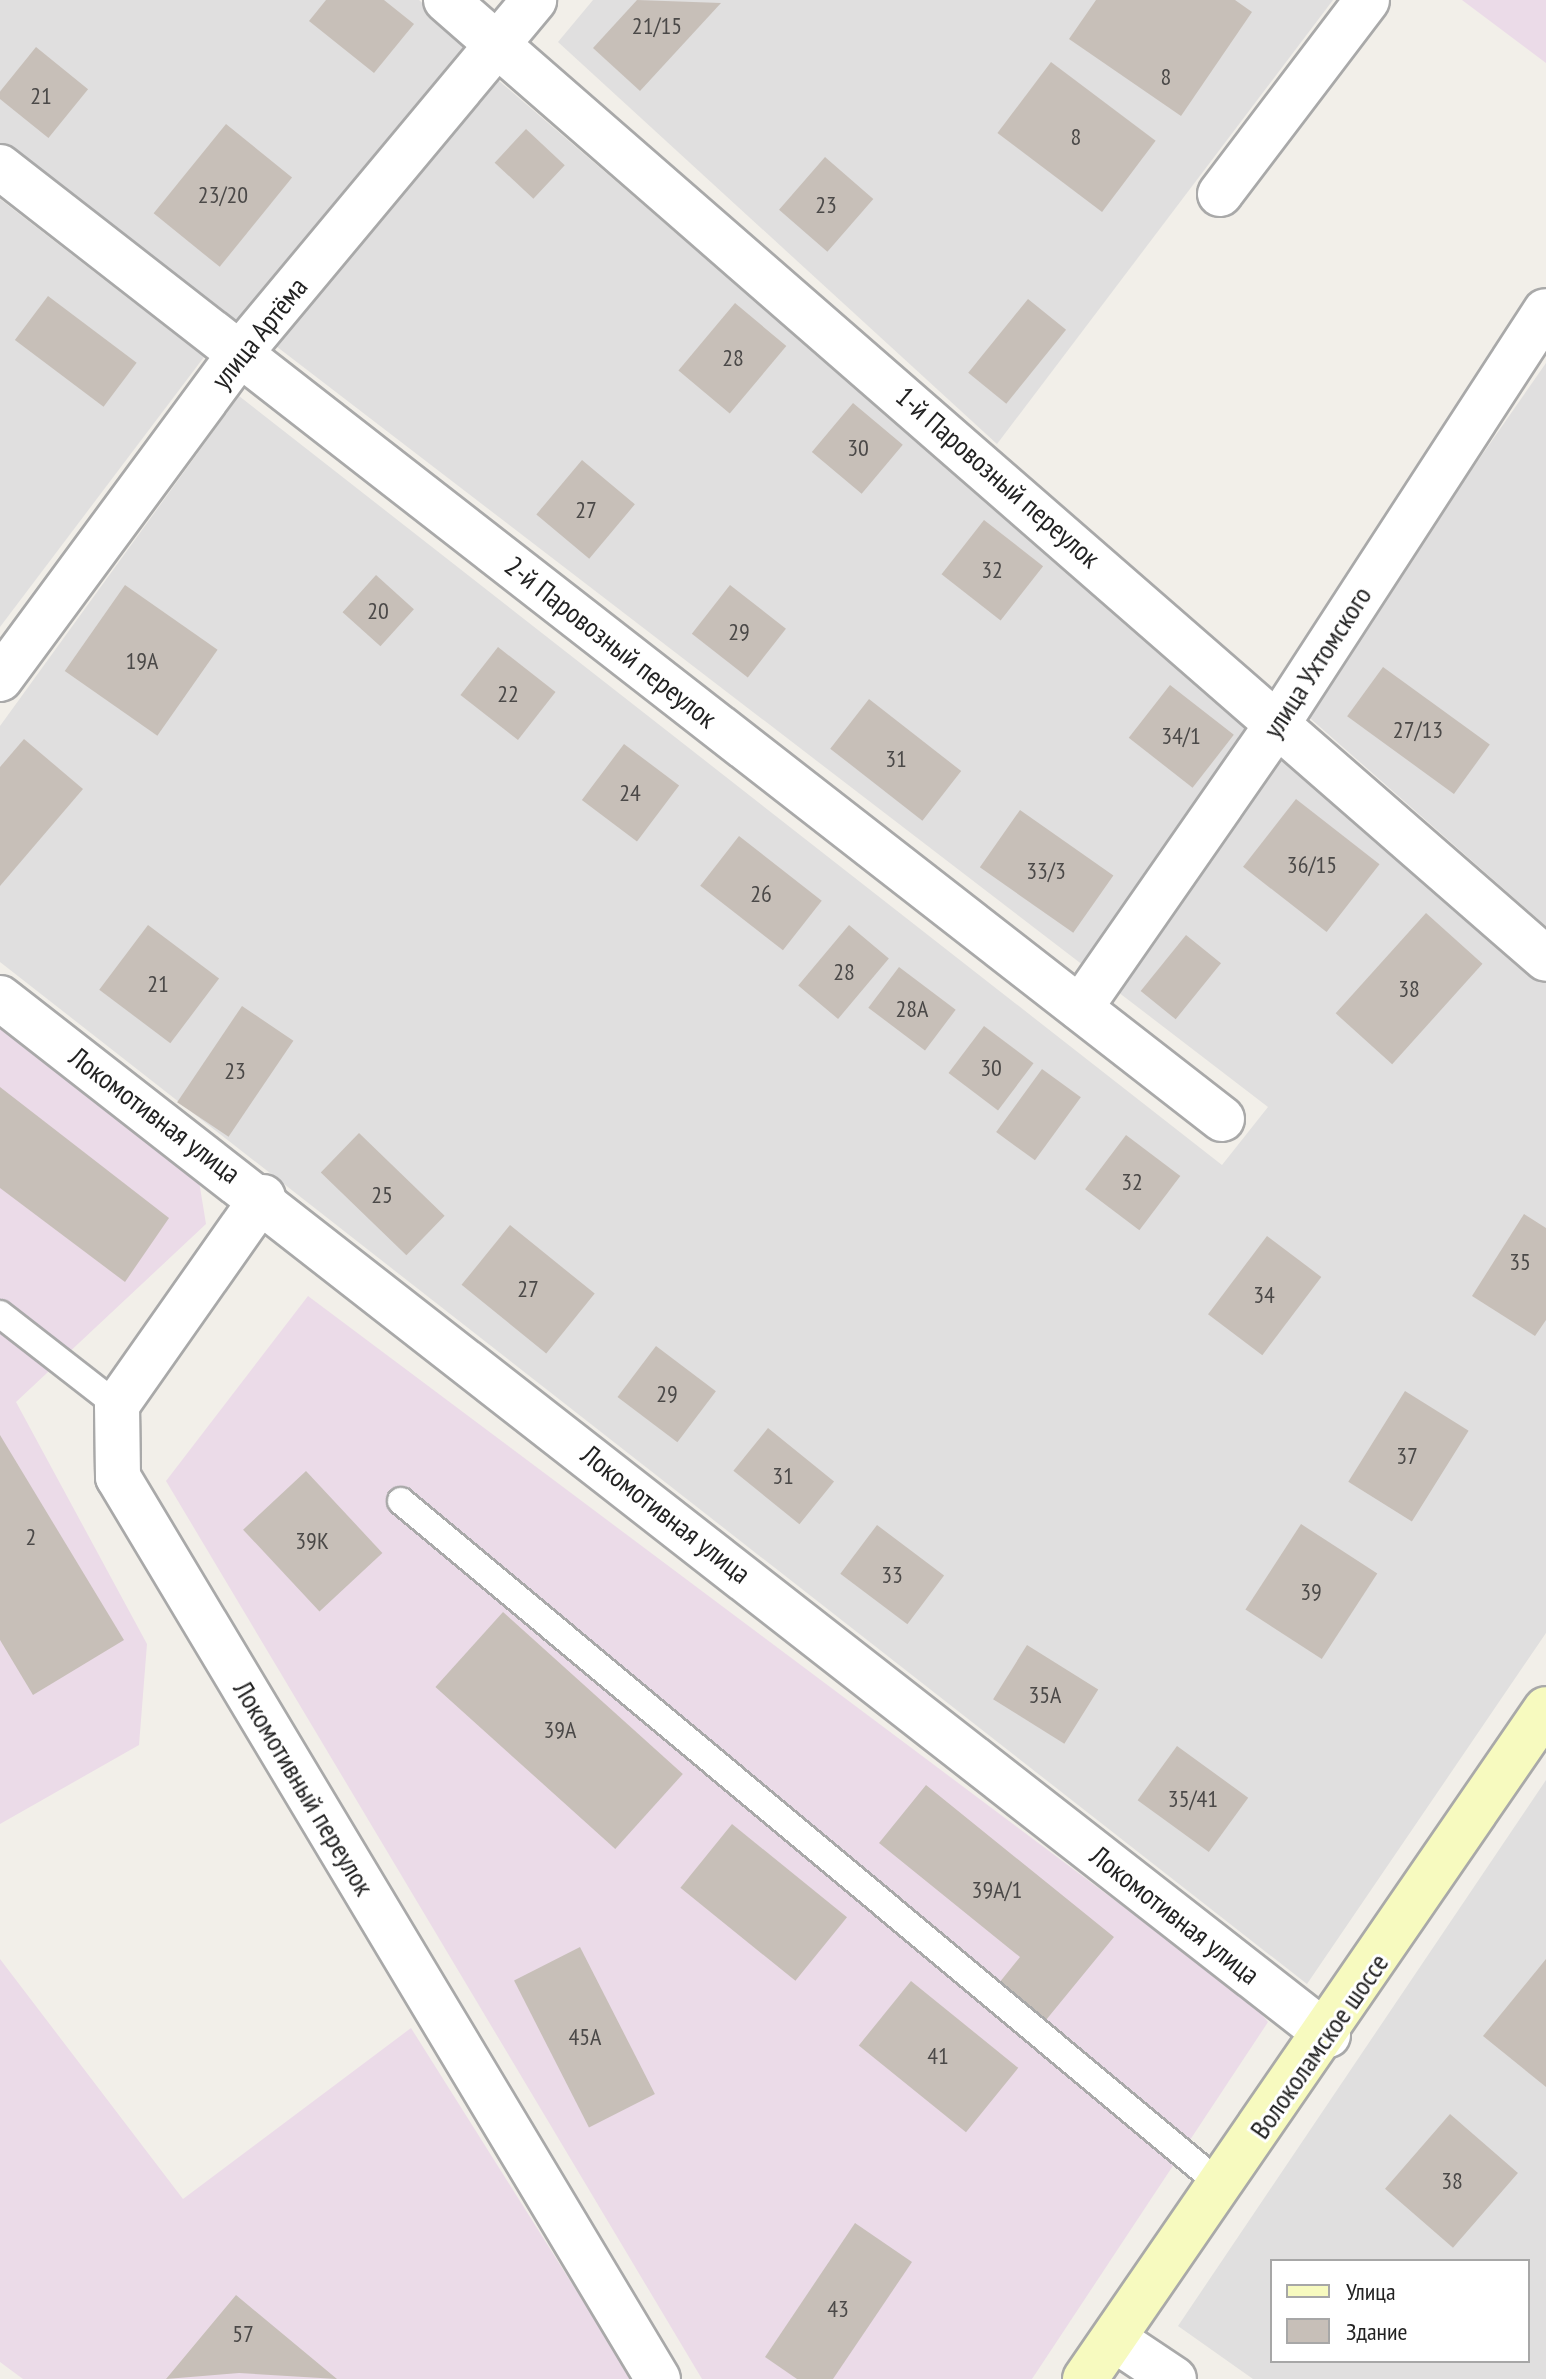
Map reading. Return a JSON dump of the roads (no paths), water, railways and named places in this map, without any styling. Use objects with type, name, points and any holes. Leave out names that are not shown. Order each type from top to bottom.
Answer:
[{"type":"main road","name":"Волоколамское шоссе","points":[[1085,2379],[1328,2035],[1546,1709]]},
{"type":"street","name":"1-й Паровозный переулок","points":[[446,0],[1546,959]]},
{"type":"street","name":"улица Артёма","points":[[0,679],[241,352],[534,0]]},
{"type":"street","points":[[1220,194],[1367,0]]},
{"type":"street","name":"2-й Паровозный переулок","points":[[0,167],[1222,1119]]},
{"type":"street","name":"улица Ухтомского","points":[[1080,1008],[1278,723],[1546,311]]},
{"type":"street","name":"Локомотивная улица","points":[[0,998],[263,1197],[1328,2035]]},
{"type":"street","points":[[117,1405],[263,1197]]},
{"type":"street","name":"Локомотивный переулок","points":[[117,1405],[118,1477],[658,2379]]},
{"type":"street","points":[[1114,2339],[1174,2379]]},
{"type":"lane","points":[[0,1314],[117,1405]]},
{"type":"lane","points":[[401,1501],[1222,2186]]}]
